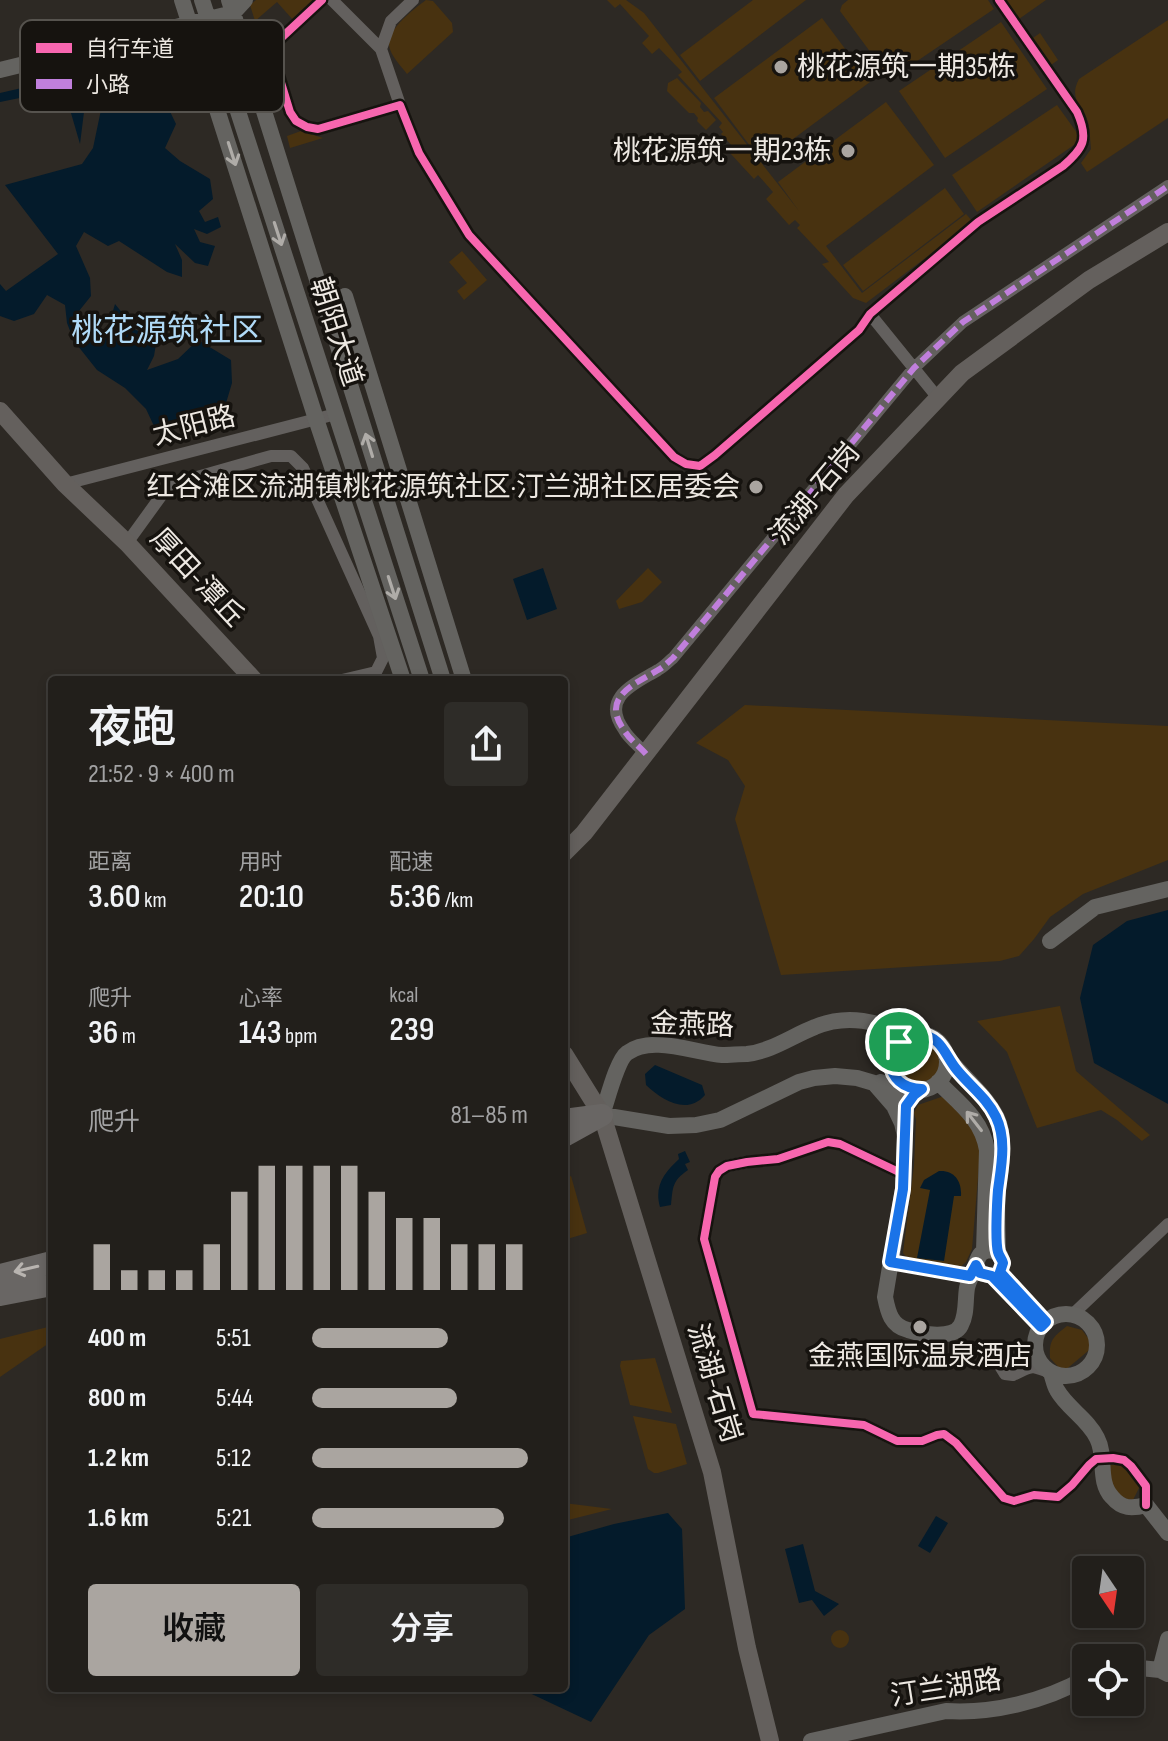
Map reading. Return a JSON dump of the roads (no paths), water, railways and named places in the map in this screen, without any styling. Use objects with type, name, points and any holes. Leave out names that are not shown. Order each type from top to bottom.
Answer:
[{"type":"highway","points":[[568,1119],[602,1115]]},
{"type":"highway","points":[[568,1134],[602,1115]]},
{"type":"highway","points":[[0,1275],[48,1263]]},
{"type":"highway","points":[[0,1295],[48,1286]]},
{"type":"main road","name":"流湖-石岗","points":[[568,849],[584,833],[846,495],[962,373],[1089,280],[1168,232]]},
{"type":"main road","name":"厚田-潭丘","points":[[0,411],[65,484],[127,543],[250,676]]},
{"type":"main road","name":"流湖-石岗","points":[[568,1060],[602,1115],[712,1472],[747,1648],[770,1741]]},
{"type":"street","points":[[182,0],[189,20]]},
{"type":"street","name":"朝阳大道","points":[[202,0],[208,19]]},
{"type":"street","points":[[284,35],[322,0]]},
{"type":"street","points":[[332,0],[381,49],[419,153],[469,235],[674,457],[686,464],[700,466],[859,330],[870,314],[978,222],[1063,166],[1084,143],[1083,127],[1077,112],[999,0]]},
{"type":"street","points":[[381,49],[391,21],[413,0]]},
{"type":"street","points":[[204,20],[236,4]]},
{"type":"street","points":[[0,70],[20,65]]},
{"type":"street","points":[[284,92],[296,121],[318,129],[400,105]]},
{"type":"street","points":[[218,112],[402,676]]},
{"type":"street","name":"朝阳大道","points":[[238,112],[421,676]]},
{"type":"street","name":"朝阳大道","points":[[269,112],[442,676]]},
{"type":"street","points":[[646,754],[624,731],[617,717],[616,706],[621,695],[627,687],[673,658],[914,368],[963,322],[1168,186]]},
{"type":"street","points":[[345,296],[463,676]]},
{"type":"street","points":[[870,314],[938,398]]},
{"type":"street","name":"太阳路","points":[[65,484],[336,414]]},
{"type":"street","points":[[127,543],[169,485],[271,456],[291,456],[303,468],[379,636],[383,658],[376,672],[359,676]]},
{"type":"street","points":[[349,568],[376,539]]},
{"type":"street","points":[[1050,941],[1095,907],[1168,889]]},
{"type":"street","name":"金燕路","points":[[905,1136],[894,1106],[874,1083],[835,1076],[799,1082],[720,1120],[696,1125],[669,1126],[602,1115],[628,1065],[647,1052],[710,1060],[754,1061],[778,1055],[826,1033],[866,1028],[904,1039],[919,1034],[936,1040],[996,1116],[1001,1129],[1002,1164],[983,1271],[961,1326],[956,1332],[941,1335],[900,1328],[888,1311],[885,1297],[903,1189],[903,1174],[905,1136],[906,1106],[918,1092]]},
{"type":"street","points":[[904,1039],[891,1055],[890,1064],[897,1080],[918,1092]]},
{"type":"street","points":[[602,1115],[687,1119],[724,1112],[807,1073],[848,1066],[874,1077],[902,1097],[938,1082],[947,1065],[946,1056]]},
{"type":"street","name":"金燕路","points":[[938,1082],[984,1133],[987,1150],[983,1271]]},
{"type":"street","points":[[903,1174],[840,1144],[828,1142],[778,1159],[736,1163],[719,1171],[715,1177],[704,1239],[753,1414],[864,1425],[897,1441],[922,1441],[944,1434],[956,1443],[1004,1498],[1014,1501],[1034,1495],[1058,1497],[1096,1459],[1124,1460],[1146,1486],[1146,1505],[1165,1524]]},
{"type":"street","points":[[1072,1315],[1168,1224]]},
{"type":"street","points":[[890,1265],[983,1271],[1043,1324]]},
{"type":"street","points":[[994,1356],[1005,1374],[1013,1375],[1033,1366],[1051,1373],[1061,1376],[1072,1376],[1082,1372],[1095,1356],[1097,1345],[1090,1325],[1082,1318],[1063,1314],[1043,1324],[1036,1337],[1037,1357],[1051,1373],[1057,1390],[1097,1436],[1103,1458],[1104,1482],[1111,1497],[1130,1508],[1146,1505]]},
{"type":"street","points":[[1144,1669],[1164,1672],[1168,1639]]},
{"type":"street","name":"汀兰湖路","points":[[811,1741],[946,1711],[964,1712],[1028,1701],[1072,1685]]},
{"type":"water","points":[[20,88],[20,98],[0,102],[0,93]]},
{"type":"water","points":[[71,112],[84,112],[80,144]]},
{"type":"water","points":[[101,112],[170,112],[176,124],[165,148],[210,179],[213,199],[199,211],[205,222],[218,217],[221,227],[207,234],[194,229],[200,242],[215,246],[208,266],[195,263],[175,244],[182,260],[182,277],[167,272],[119,241],[108,246],[84,232],[76,246],[90,278],[91,296],[79,311],[86,337],[100,345],[115,304],[136,330],[157,338],[154,356],[147,370],[178,359],[198,340],[231,360],[232,383],[218,430],[181,425],[162,429],[154,426],[146,409],[125,388],[97,370],[74,341],[67,323],[65,305],[47,295],[34,314],[14,321],[0,316],[0,284],[6,291],[58,254],[5,185],[82,164],[93,148]]},
{"type":"water","points":[[543,568],[557,609],[527,620],[513,579]]},
{"type":"water","points":[[1168,910],[1168,1104],[1094,1063],[1080,998],[1093,945],[1127,921]]},
{"type":"water","points":[[655,1065],[702,1085],[705,1095],[698,1101],[683,1105],[659,1096],[646,1085],[645,1074]]},
{"type":"water","points":[[685,1151],[690,1162],[685,1164],[688,1170],[674,1185],[671,1205],[660,1207],[658,1193],[662,1180],[679,1159],[678,1154]]},
{"type":"water","points":[[939,1171],[953,1175],[961,1191],[961,1196],[954,1196],[944,1261],[917,1258],[930,1190],[920,1188],[924,1180]]},
{"type":"water","points":[[668,1513],[682,1529],[685,1609],[649,1635],[591,1722],[527,1692],[568,1692],[568,1537]]},
{"type":"water","points":[[936,1516],[948,1523],[930,1553],[918,1546]]},
{"type":"water","points":[[803,1544],[815,1591],[839,1604],[824,1616],[812,1600],[799,1603],[785,1549]]},
{"type":"place","name":"桃花源筑一期35栋","points":[[781,67]]},
{"type":"place","name":"桃花源筑一期23栋","points":[[848,151]]},
{"type":"place","name":"红谷滩区流湖镇桃花源筑社区·汀兰湖社区居委会","points":[[756,487]]},
{"type":"place","name":"金燕国际温泉酒店","points":[[920,1327]]},
{"type":"district","name":"桃花源筑社区","points":[[167,331]]}]
